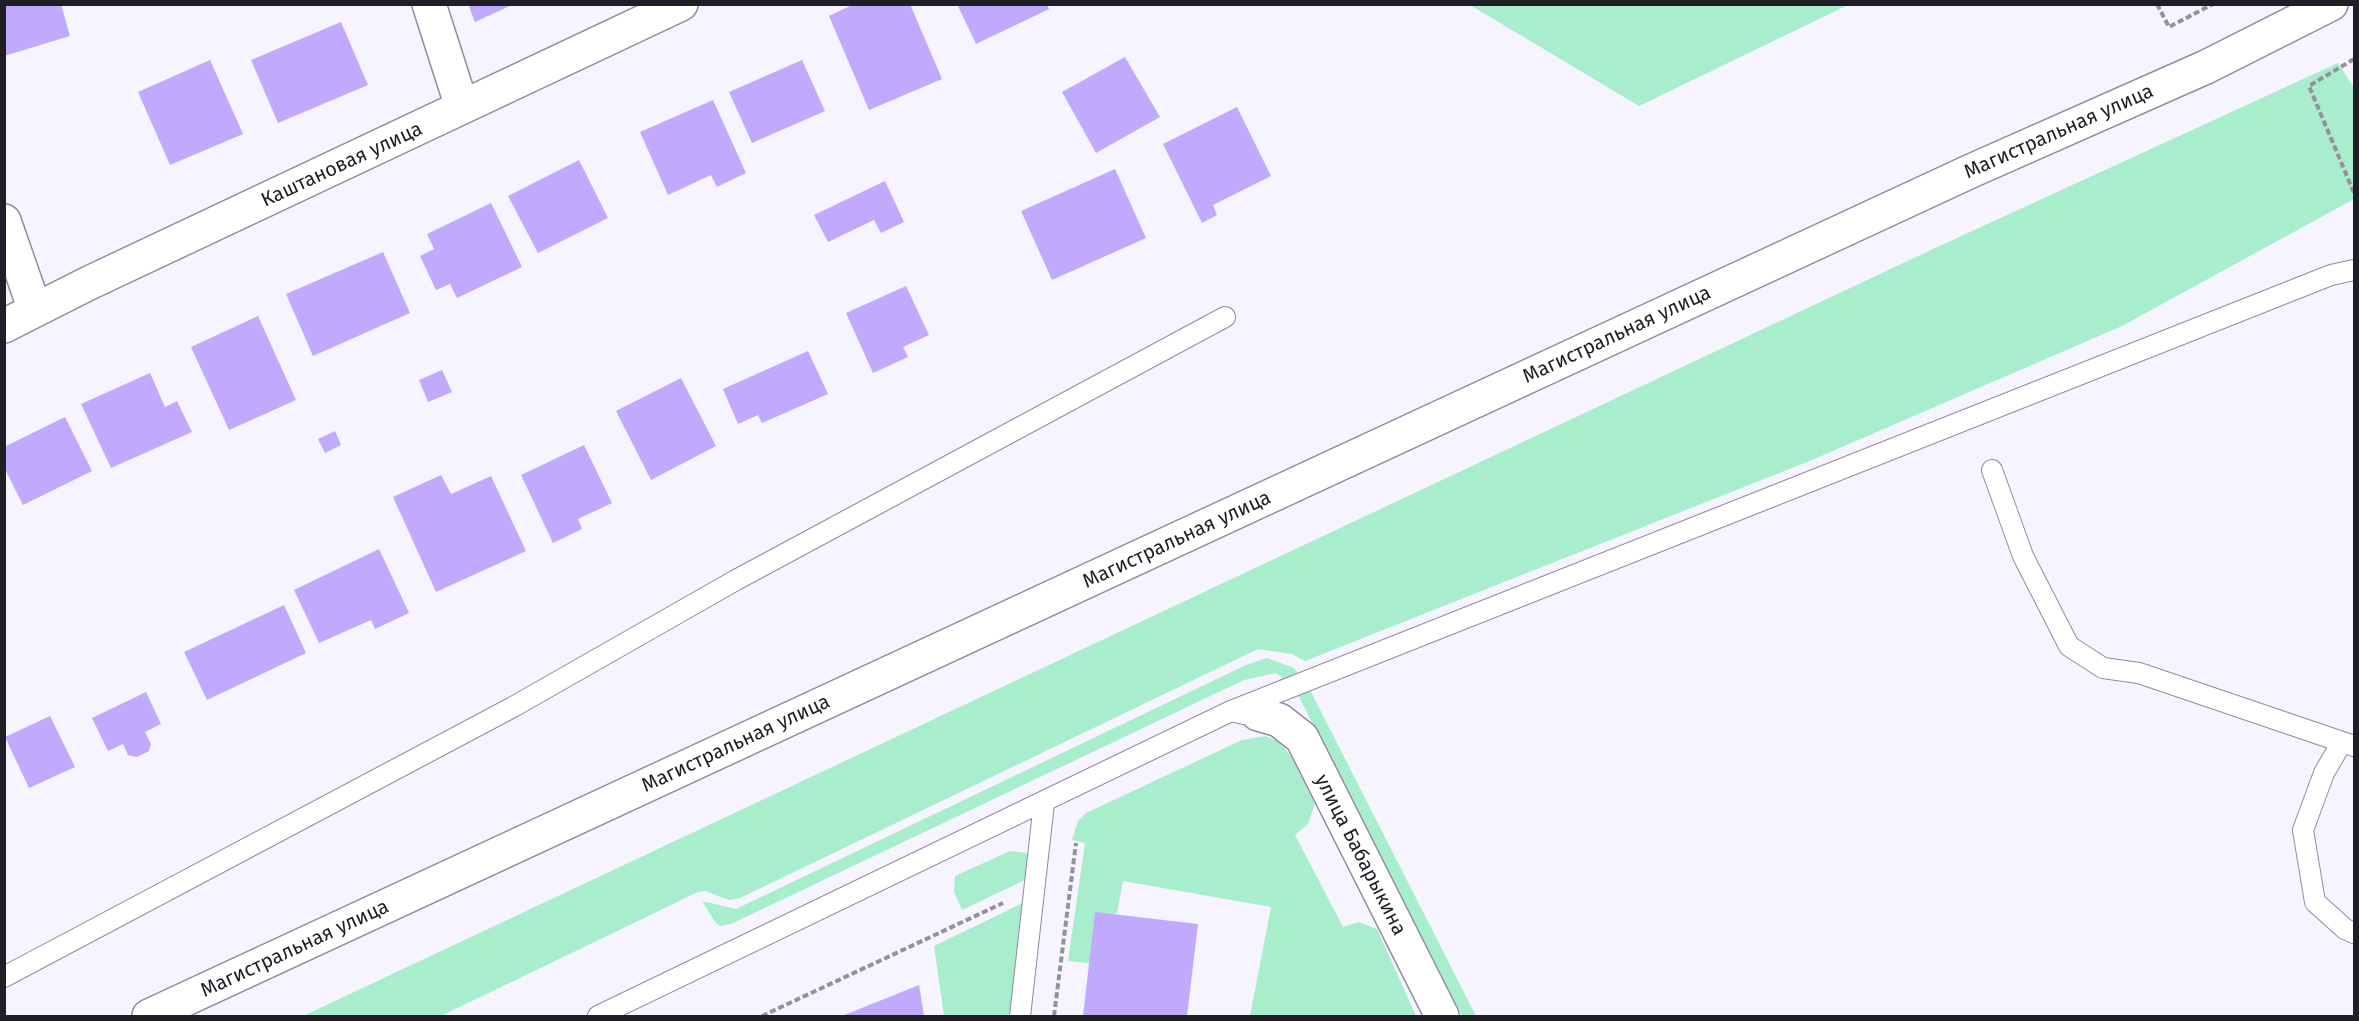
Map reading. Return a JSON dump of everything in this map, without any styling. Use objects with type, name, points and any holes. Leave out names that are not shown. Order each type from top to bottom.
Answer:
[{"type":"main road","points":[[429,4],[462,107]]},
{"type":"main road","name":"Каштановая улица","points":[[4,326],[681,4]]},
{"type":"main road","name":"Магистральная улица","points":[[149,1017],[1960,176],[2206,67],[2331,4]]},
{"type":"main road","points":[[4,221],[35,310]]},
{"type":"main road","name":"улица Бабарыкина","points":[[1245,713],[1279,720],[1302,738],[1442,1017]]},
{"type":"lane","points":[[597,1017],[1044,803],[1245,713],[2331,275],[2355,270]]},
{"type":"lane","points":[[4,977],[513,707],[736,580],[1225,317]]},
{"type":"lane","points":[[1992,470],[2023,556],[2069,646],[2103,668],[2139,673],[2348,744],[2324,772],[2303,831],[2315,902],[2345,929],[2355,933]]},
{"type":"lane","points":[[1020,1017],[1044,803]]},
{"type":"path","points":[[2157,4],[2169,27],[2213,4]]},
{"type":"path","points":[[2355,59],[2309,86],[2355,193]]},
{"type":"path","points":[[1054,1017],[1076,843]]},
{"type":"path","points":[[762,1017],[1072,870]]},
{"type":"green space","points":[[1470,5],[1848,5],[1639,106]]},
{"type":"green space","points":[[2338,63],[2354,88],[2354,199],[2122,326],[1812,460],[1305,661],[1292,654],[1258,649],[740,898],[729,900],[705,891],[698,892],[441,1016],[303,1016],[1933,249]]},
{"type":"green space","points":[[1267,658],[1294,668],[1308,686],[1476,1016],[1462,1016],[1294,687],[1276,673],[1244,680],[731,924],[720,926],[702,901],[736,909],[1246,665]]},
{"type":"green space","points":[[1265,736],[1278,741],[1292,757],[1315,804],[1308,824],[1295,835],[1343,927],[1359,922],[1377,929],[1416,1016],[1250,1016],[1271,907],[1123,881],[1117,913],[1101,918],[1095,964],[1068,961],[1085,843],[1072,840],[1078,821],[1086,813],[1242,740]]},
{"type":"green space","points":[[1010,851],[1026,853],[1032,865],[1029,878],[962,910],[954,892],[955,876]]},
{"type":"green space","points":[[1027,901],[1014,1016],[944,1016],[934,946]]},
{"type":"building","points":[[4,4],[61,4],[70,36],[4,56]]},
{"type":"building","points":[[468,4],[514,4],[475,22]]},
{"type":"building","points":[[854,4],[910,4],[942,79],[869,110],[829,16]]},
{"type":"building","points":[[957,4],[1047,4],[1049,9],[976,44]]},
{"type":"building","points":[[341,22],[368,85],[278,123],[251,60]]},
{"type":"building","points":[[1125,57],[1160,117],[1096,153],[1062,92]]},
{"type":"building","points":[[210,60],[243,134],[170,165],[138,92]]},
{"type":"building","points":[[802,60],[825,111],[752,143],[729,92]]},
{"type":"building","points":[[713,100],[746,173],[717,187],[711,175],[668,195],[640,132]]},
{"type":"building","points":[[1237,107],[1271,176],[1213,205],[1217,215],[1202,223],[1163,144]]},
{"type":"building","points":[[579,160],[608,218],[538,253],[508,196]]},
{"type":"building","points":[[1115,169],[1146,238],[1052,280],[1021,211]]},
{"type":"building","points":[[885,181],[904,222],[881,233],[874,220],[828,242],[814,215]]},
{"type":"building","points":[[491,203],[522,267],[457,298],[450,284],[436,290],[420,256],[434,249],[427,234]]},
{"type":"building","points":[[383,252],[410,313],[313,356],[286,294]]},
{"type":"building","points":[[906,286],[929,335],[903,347],[908,357],[873,373],[846,313]]},
{"type":"building","points":[[258,316],[296,400],[229,430],[191,347]]},
{"type":"building","points":[[808,351],[828,394],[762,423],[758,415],[738,424],[723,389]]},
{"type":"building","points":[[442,370],[452,392],[428,402],[419,380]]},
{"type":"building","points":[[150,373],[165,407],[177,401],[192,432],[111,468],[81,404]]},
{"type":"building","points":[[681,378],[716,446],[651,480],[616,411]]},
{"type":"building","points":[[65,417],[92,471],[23,505],[4,467],[4,447]]},
{"type":"building","points":[[335,431],[341,445],[325,453],[318,439]]},
{"type":"building","points":[[584,445],[612,503],[578,519],[582,529],[553,543],[521,475]]},
{"type":"building","points":[[441,475],[451,494],[491,476],[526,551],[436,592],[393,497]]},
{"type":"building","points":[[379,549],[409,613],[375,629],[371,620],[319,643],[294,590]]},
{"type":"building","points":[[284,605],[306,653],[207,700],[184,652]]},
{"type":"building","points":[[146,692],[161,724],[145,732],[151,744],[149,751],[137,757],[128,755],[123,744],[108,751],[92,718]]},
{"type":"building","points":[[50,716],[75,767],[29,788],[5,737]]},
{"type":"building","points":[[1095,912],[1198,924],[1187,1016],[1083,1016]]},
{"type":"building","points":[[919,985],[924,1016],[842,1016]]}]
